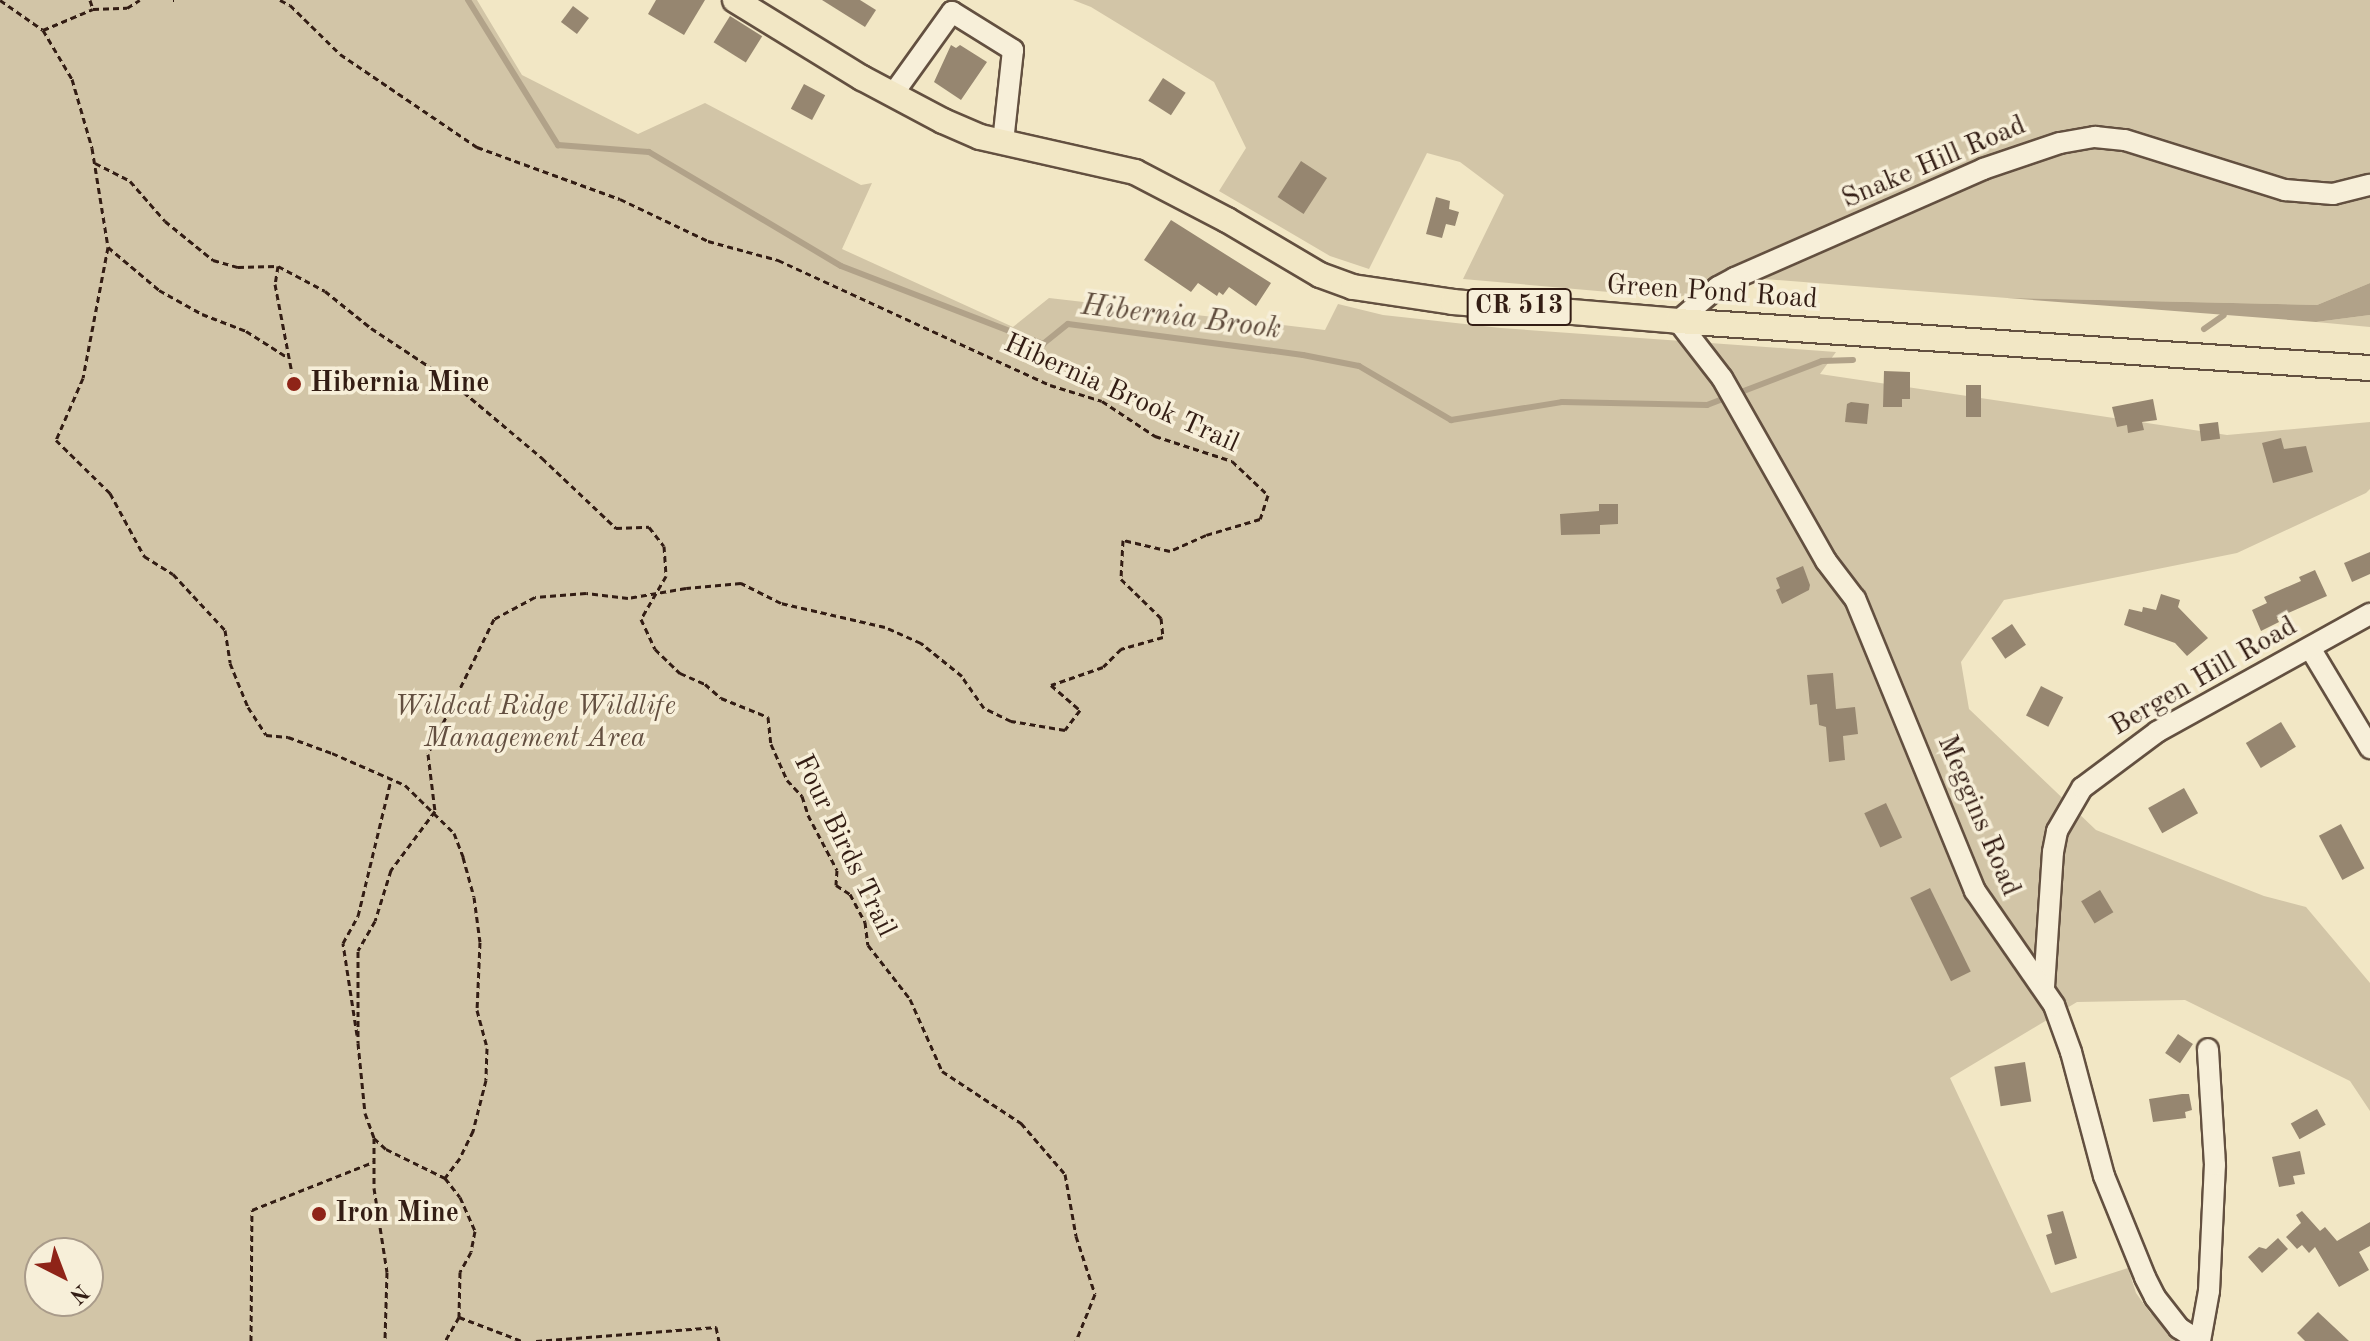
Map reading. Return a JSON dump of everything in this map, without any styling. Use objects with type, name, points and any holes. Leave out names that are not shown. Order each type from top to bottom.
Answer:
[{"type":"main road","name":"Green Pond Road","points":[[735,0],[943,121],[1003,142],[1135,172],[1215,213],[1320,275],[1353,287],[1453,302],[1678,321],[2370,368]]},
{"type":"street","points":[[893,94],[952,12],[1013,50],[1003,142]]},
{"type":"street","name":"Snake Hill Road","points":[[1678,321],[1727,282],[1983,169],[2060,143],[2095,137],[2125,140],[2296,191],[2333,194],[2370,185]]},
{"type":"street","name":"Meggins Road","points":[[1678,321],[1722,378],[1826,561],[1855,599],[1975,891],[1990,917],[2044,987],[2071,1052],[2104,1176],[2145,1277],[2155,1297],[2179,1328],[2199,1341]]},
{"type":"street","name":"Bergen Hill Road","points":[[2044,987],[2057,831],[2082,788],[2157,732],[2370,614]]},
{"type":"street","points":[[2310,648],[2370,748]]},
{"type":"street","points":[[2199,1341],[2209,1291],[2215,1165],[2208,1049]]},
{"type":"path","points":[[0,0],[43,30],[72,79],[95,163],[108,247],[83,378],[56,440],[110,493],[144,556],[173,574],[225,630],[230,663],[248,707],[266,735],[288,737],[405,785],[435,811],[454,833],[474,897],[480,942],[477,1010],[487,1048],[482,1108],[460,1158],[445,1178]]},
{"type":"path","points":[[90,0],[93,9]]},
{"type":"path","points":[[43,30],[93,9],[127,8],[140,0]]},
{"type":"path","name":"Hibernia Brook Trail","points":[[280,0],[290,5],[340,54],[477,147],[620,199],[708,241],[778,260],[1050,385],[1102,401],[1155,436],[1232,461],[1268,495],[1260,519],[1206,535],[1170,551],[1123,540],[1121,579],[1161,618],[1163,637],[1121,649],[1103,667],[1051,685],[1080,710],[1065,730],[1011,721],[984,708],[962,676],[921,643],[885,627],[781,603],[741,583],[628,598],[586,593],[535,597],[494,619],[428,754],[435,811]]},
{"type":"path","name":"Four Birds Trail","points":[[95,163],[130,181],[165,221],[213,260],[238,267],[278,266],[325,291],[371,328],[448,379],[542,458],[616,528],[649,527],[664,546],[666,576],[659,594],[641,619],[655,649],[680,673],[705,684],[721,698],[768,717],[771,744],[787,780],[802,796],[808,815],[837,870],[836,885],[850,894],[865,922],[868,945],[910,999],[942,1071],[1021,1123],[1065,1174],[1076,1236],[1095,1294],[1076,1341]]},
{"type":"path","points":[[108,247],[159,290],[202,314],[246,331],[287,357]]},
{"type":"path","points":[[278,266],[275,284],[294,384]]},
{"type":"path","points":[[385,1341],[387,1272],[373,1162],[374,1138],[365,1113],[343,943],[358,916],[391,780]]},
{"type":"path","points":[[358,1043],[358,951],[375,921],[391,870],[435,811]]},
{"type":"path","points":[[374,1138],[386,1149],[445,1178],[460,1197],[475,1231],[471,1252],[460,1272],[459,1317],[445,1341]]},
{"type":"path","points":[[251,1341],[252,1210],[373,1162]]},
{"type":"path","points":[[459,1317],[522,1341]]},
{"type":"path","points":[[536,1341],[716,1327],[719,1341]]},
{"type":"green space","name":"Wildcat Ridge Wildlife Management Area","points":[[0,0],[477,0],[522,75],[638,134],[705,103],[861,185],[872,183],[842,249],[1013,327],[1049,298],[1325,330],[1338,304],[1383,315],[1501,328],[1836,352],[1820,374],[2227,435],[2370,422],[2370,489],[2366,493],[2237,553],[2004,600],[1961,662],[1969,709],[2096,830],[2264,896],[2306,907],[2370,983],[2370,1111],[2350,1081],[2185,1000],[2077,1002],[1950,1078],[2051,1293],[2128,1268],[2136,1293],[2151,1314],[2171,1305],[2201,1341],[0,1341]]},
{"type":"green space","points":[[1073,0],[2370,0],[2370,283],[2317,305],[2007,298],[1714,275],[1698,290],[1677,298],[1463,279],[1504,195],[1460,162],[1427,153],[1369,269],[1330,256],[1219,191],[1246,148],[1214,82],[1091,7]]},
{"type":"green space","points":[[2370,315],[2370,327],[2316,322]]},
{"type":"shaded area","points":[[2370,283],[2370,315],[2316,322],[2007,298],[2317,305]]},
{"type":"building","points":[[656,0],[705,0],[684,35],[648,14]]},
{"type":"building","points":[[822,0],[860,0],[876,10],[865,27]]},
{"type":"building","points":[[573,6],[589,18],[577,34],[561,22]]},
{"type":"building","points":[[730,16],[762,36],[746,62],[714,42]]},
{"type":"building","points":[[951,45],[956,48],[960,45],[987,62],[961,100],[934,82]]},
{"type":"building","points":[[1163,78],[1186,93],[1171,115],[1148,101]]},
{"type":"building","points":[[804,84],[825,95],[812,120],[791,109]]},
{"type":"building","points":[[1301,161],[1327,178],[1304,214],[1278,197]]},
{"type":"building","points":[[1436,197],[1450,201],[1449,209],[1459,212],[1455,226],[1446,224],[1442,238],[1426,234]]},
{"type":"building","points":[[1171,220],[1271,283],[1256,306],[1229,287],[1223,295],[1219,292],[1217,296],[1198,283],[1191,292],[1144,260]]},
{"type":"building","points":[[1884,371],[1910,372],[1910,399],[1902,399],[1902,407],[1883,407]]},
{"type":"building","points":[[1966,385],[1981,385],[1981,417],[1966,417]]},
{"type":"building","points":[[2153,399],[2157,420],[2142,422],[2144,430],[2128,433],[2127,425],[2117,427],[2112,407]]},
{"type":"building","points":[[1847,404],[1869,404],[1867,424],[1845,422]]},
{"type":"building","points":[[2218,422],[2220,439],[2201,441],[2199,424]]},
{"type":"building","points":[[2281,438],[2284,449],[2306,446],[2313,472],[2273,483],[2262,443]]},
{"type":"building","points":[[1599,504],[1618,504],[1618,524],[1600,525],[1600,534],[1561,535],[1560,514],[1599,511]]},
{"type":"building","points":[[2370,552],[2370,574],[2352,582],[2344,563]]},
{"type":"building","points":[[1803,566],[1809,590],[1782,604],[1776,590],[1780,588],[1776,578]]},
{"type":"building","points":[[2315,570],[2327,596],[2277,618],[2279,622],[2261,631],[2252,610],[2267,603],[2264,597],[2301,581],[2299,577]]},
{"type":"building","points":[[2161,594],[2180,600],[2178,607],[2208,638],[2187,656],[2175,643],[2124,625],[2129,609],[2142,612],[2143,607],[2156,610]]},
{"type":"building","points":[[2012,624],[2026,645],[2005,659],[1991,638]]},
{"type":"building","points":[[1833,673],[1836,709],[1855,707],[1858,734],[1843,736],[1845,760],[1829,762],[1826,727],[1819,725],[1817,704],[1810,705],[1807,675]]},
{"type":"building","points":[[2041,686],[2063,697],[2048,727],[2026,715]]},
{"type":"building","points":[[2281,722],[2296,747],[2261,768],[2246,743]]},
{"type":"building","points":[[2184,788],[2198,813],[2162,833],[2148,808]]},
{"type":"building","points":[[1886,803],[1902,837],[1880,848],[1864,813]]},
{"type":"building","points":[[2341,824],[2364,868],[2342,880],[2319,836]]},
{"type":"building","points":[[1930,888],[1971,972],[1951,981],[1910,898]]},
{"type":"building","points":[[2100,890],[2113,912],[2095,924],[2081,901]]},
{"type":"building","points":[[2178,1034],[2193,1044],[2180,1063],[2165,1053]]},
{"type":"building","points":[[2025,1062],[2031,1102],[2001,1106],[1994,1067]]},
{"type":"building","points":[[2189,1094],[2192,1110],[2185,1112],[2186,1118],[2153,1122],[2149,1099]]},
{"type":"building","points":[[2317,1109],[2326,1125],[2299,1139],[2291,1124]]},
{"type":"building","points":[[2300,1151],[2305,1174],[2293,1176],[2295,1184],[2279,1187],[2272,1157]]},
{"type":"building","points":[[2063,1211],[2077,1258],[2055,1265],[2046,1235],[2052,1233],[2047,1215]]},
{"type":"building","points":[[2302,1211],[2320,1231],[2325,1227],[2337,1241],[2370,1222],[2370,1246],[2359,1252],[2369,1270],[2339,1287],[2315,1247],[2309,1253],[2302,1245],[2297,1249],[2286,1237],[2301,1223],[2296,1215]]},
{"type":"building","points":[[2278,1238],[2288,1249],[2262,1273],[2248,1257],[2259,1247],[2266,1249]]},
{"type":"building","points":[[2318,1312],[2349,1341],[2305,1341],[2297,1333]]},
{"type":"waterway","name":"Hibernia Brook","points":[[468,0],[558,145],[649,152],[841,266],[1043,344],[1068,324],[1303,355],[1359,366],[1451,420],[1562,402],[1707,405],[1822,361],[1853,360]]},
{"type":"waterway","name":"Hibernia Brook","points":[[2204,329],[2224,315]]},
{"type":"place","name":"Hibernia Mine","points":[[294,384]]},
{"type":"place","name":"Iron Mine","points":[[319,1214]]}]
